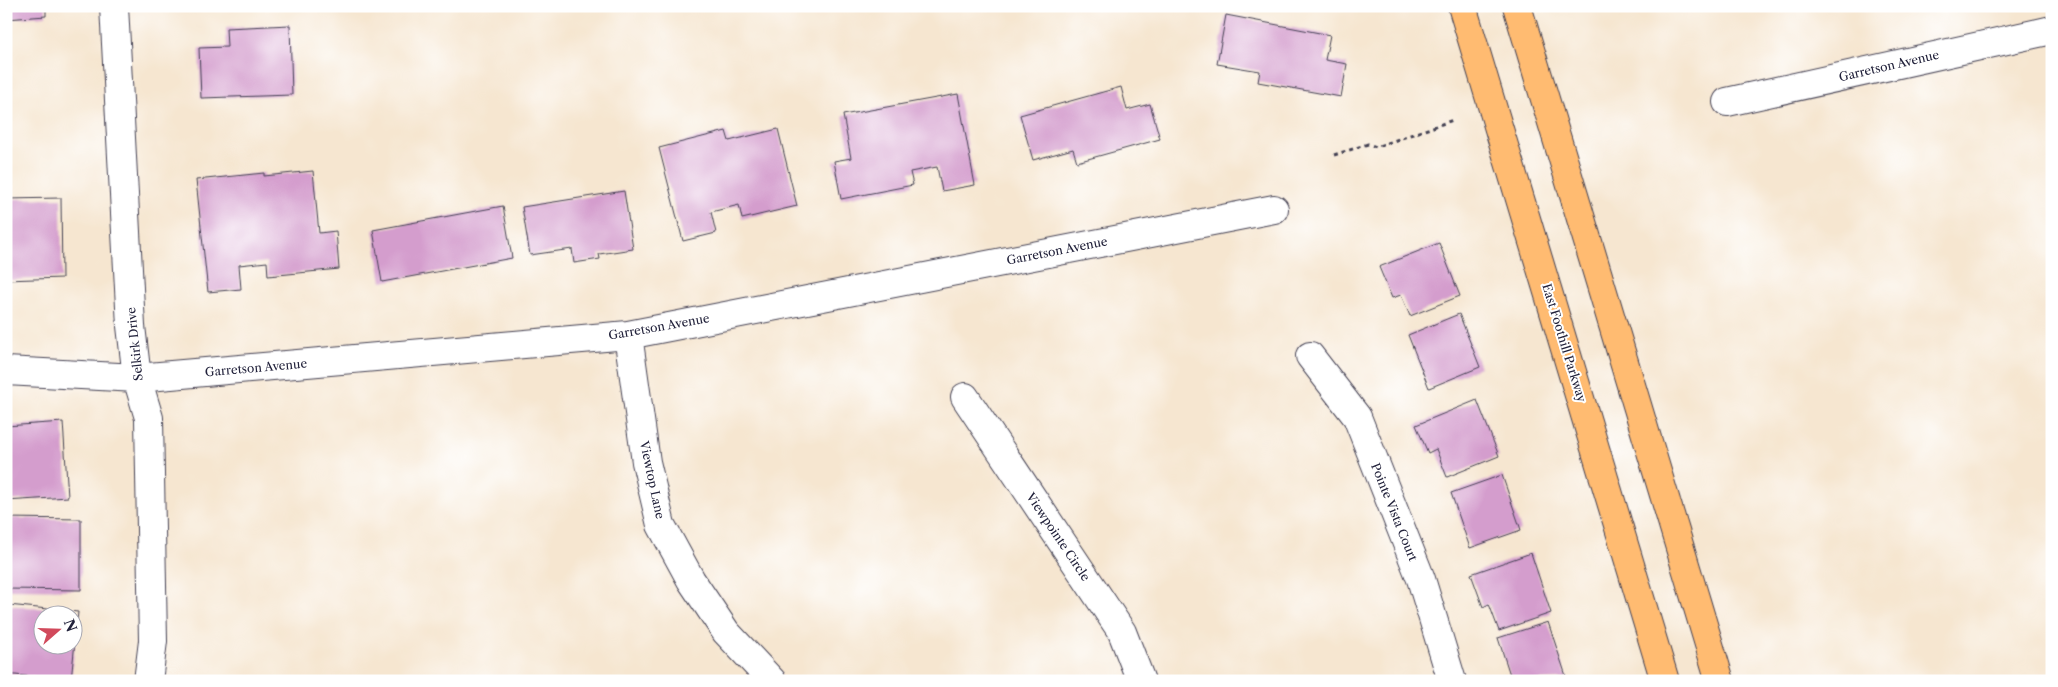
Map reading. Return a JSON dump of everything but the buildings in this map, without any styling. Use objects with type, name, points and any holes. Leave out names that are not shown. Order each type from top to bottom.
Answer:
[{"type":"main road","name":"East Foothill Parkway","points":[[1462,6],[1665,681]]},
{"type":"main road","points":[[1517,6],[1720,681]]},
{"type":"street","name":"Selkirk Drive","points":[[114,6],[131,326],[137,378],[149,418],[153,640],[148,681]]},
{"type":"street","name":"Garretson Avenue","points":[[1727,102],[2052,30]]},
{"type":"street","name":"Garretson Avenue","points":[[6,371],[137,378],[628,334],[1274,209]]},
{"type":"street","name":"Viewtop Lane","points":[[628,334],[646,462],[661,525],[691,580],[726,632],[772,681]]},
{"type":"street","name":"Pointe Vista Court","points":[[1310,356],[1357,418],[1421,579],[1452,681]]},
{"type":"street","name":"Viewpointe Circle","points":[[965,398],[1122,632],[1141,681]]},
{"type":"path","points":[[1334,155],[1368,144],[1376,147],[1453,120]]}]
